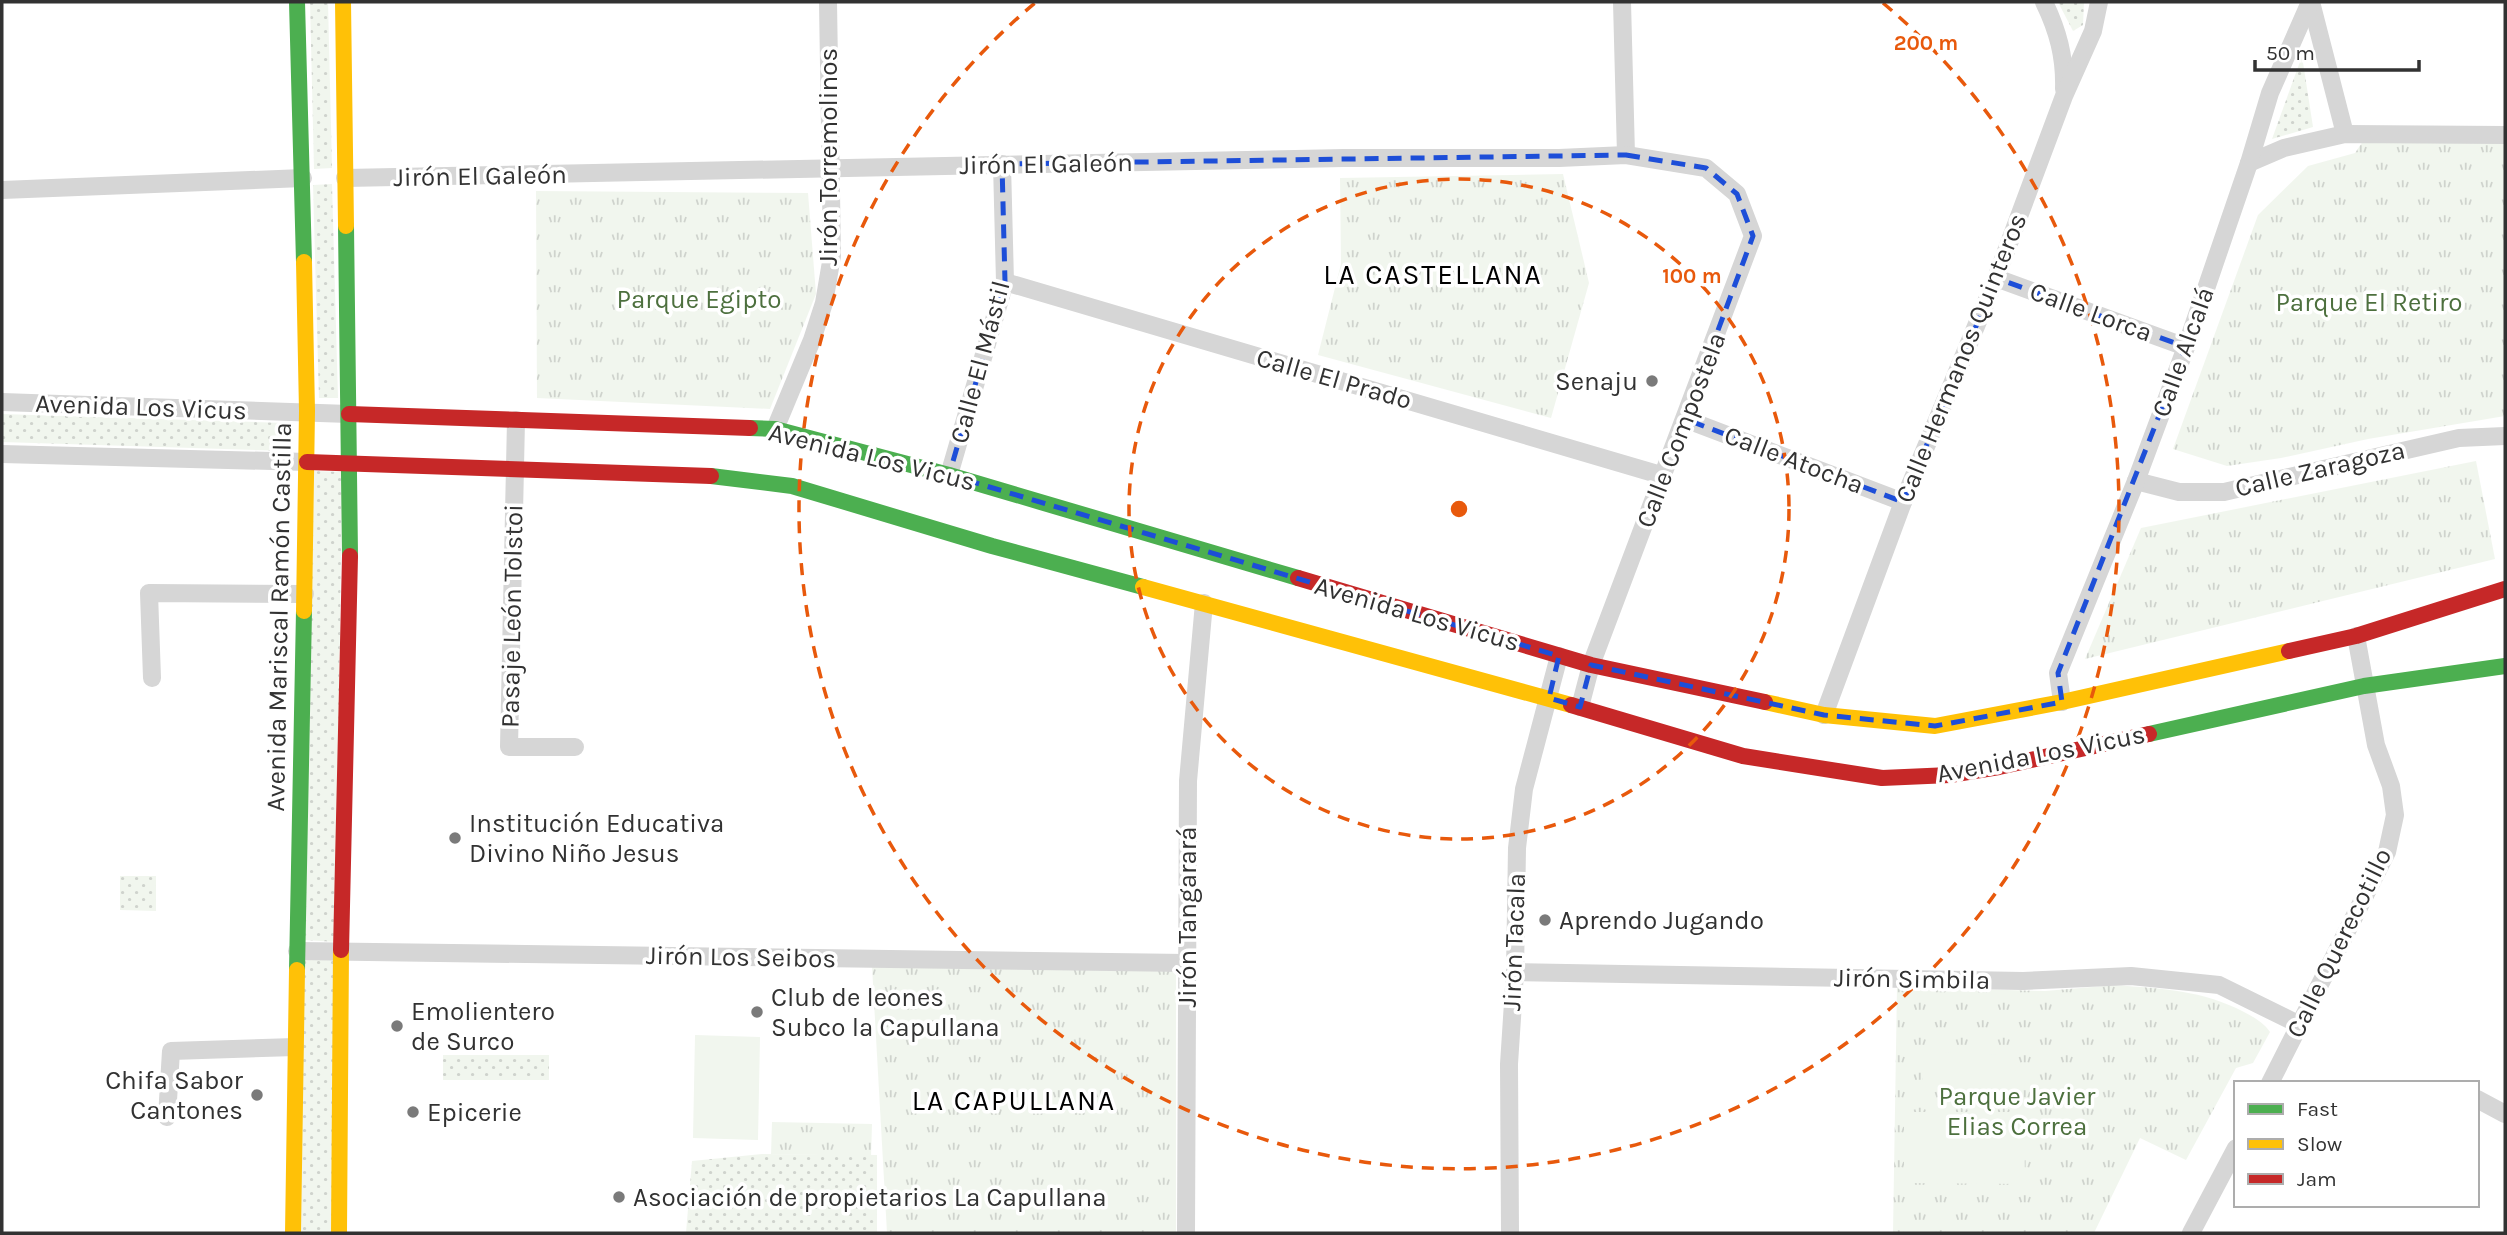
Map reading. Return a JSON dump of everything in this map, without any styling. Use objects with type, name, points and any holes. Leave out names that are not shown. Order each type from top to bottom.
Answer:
[{"type":"street","name":"Avenida Mariscal Ramón Castilla","points":[[293,1233],[307,462],[303,178],[296,2]]},
{"type":"street","points":[[340,1233],[341,951],[349,618],[343,2]]},
{"type":"street","name":"Jirón Torremolinos","points":[[775,429],[812,340],[824,303],[832,256],[828,2]]},
{"type":"street","points":[[1622,2],[1626,155]]},
{"type":"street","points":[[2045,2],[2062,49],[2064,96]]},
{"type":"street","name":"Calle Hermanos Quinteros","points":[[1824,715],[1903,502],[1997,278],[2064,96],[2093,31],[2099,2]]},
{"type":"street","name":"Calle Alcalá","points":[[2311,2],[2345,134]]},
{"type":"street","name":"Calle Alcalá","points":[[2062,702],[2058,673],[2136,481],[2186,347],[2270,93],[2311,2]]},
{"type":"street","points":[[2249,163],[2284,148],[2345,134],[2505,135]]},
{"type":"street","name":"Jirón El Galeón","points":[[345,178],[1344,158],[1559,159],[1626,155],[1706,168],[1737,194]]},
{"type":"street","name":"Calle El Mástil","points":[[949,475],[1005,282],[1002,164]]},
{"type":"street","points":[[2,190],[303,178]]},
{"type":"street","name":"Calle Compostela","points":[[1591,665],[1753,236],[1737,194]]},
{"type":"street","name":"Calle Lorca","points":[[1997,278],[2186,347]]},
{"type":"street","name":"Calle El Prado","points":[[1005,282],[1664,476]]},
{"type":"street","name":"Avenida Los Vicus","points":[[2,402],[775,429],[949,475],[1591,665],[1824,715],[1936,726],[2062,702],[2356,636],[2505,589]]},
{"type":"street","name":"Calle Atocha","points":[[1685,419],[1903,502]]},
{"type":"street","name":"Pasaje León Tolstoi","points":[[516,420],[509,747],[575,747]]},
{"type":"street","name":"Calle Zaragoza","points":[[2136,481],[2179,492],[2224,492],[2459,438],[2505,436]]},
{"type":"street","name":"Avenida Los Vicus","points":[[2,454],[515,468],[730,477],[792,486],[992,547],[1549,698],[1743,755],[1882,778],[1950,775],[1999,767],[2364,686],[2505,666]]},
{"type":"street","points":[[152,678],[149,593],[305,594]]},
{"type":"street","name":"Jirón Tangarará","points":[[1186,1233],[1188,781],[1204,603]]},
{"type":"street","name":"Calle Querecotillo","points":[[2271,1081],[2387,852],[2395,815],[2391,786],[2376,745],[2356,636]]},
{"type":"street","name":"Jirón Tacala","points":[[1510,1233],[1509,1064],[1515,972],[1517,848],[1524,789],[1559,656]]},
{"type":"street","points":[[1580,707],[1591,665]]},
{"type":"street","name":"Jirón Los Seibos","points":[[297,951],[1186,963]]},
{"type":"street","name":"Jirón Simbila","points":[[1515,972],[2023,981],[2131,976],[2219,985],[2300,1025]]},
{"type":"street","points":[[167,1117],[170,1051],[295,1047]]},
{"type":"street","points":[[2479,1100],[2505,1114]]},
{"type":"street","points":[[2191,1233],[2234,1152]]},
{"type":"highlighted area","points":[[1626,155],[1706,168],[1737,194],[1753,236],[1685,419],[1903,502],[1996,278],[2186,347],[2058,673],[2062,702],[1935,726],[1824,715],[1591,665],[1580,707],[1549,698],[1559,656],[949,475],[1005,282],[1002,164]]},
{"type":"green space","points":[[310,2],[328,2],[332,168],[314,169]]},
{"type":"green space","points":[[2058,2],[2084,2],[2083,25],[2073,31]]},
{"type":"green space","points":[[2302,56],[2313,127],[2272,139]]},
{"type":"green space","name":"Parque El Retiro","points":[[2367,135],[2505,139],[2505,416],[2227,466],[2173,449],[2258,215],[2308,166],[2355,153]]},
{"type":"green space","points":[[1563,174],[1589,283],[1551,418],[1318,355],[1341,264],[1340,178]]},
{"type":"green space","points":[[332,184],[338,398],[319,398],[313,185]]},
{"type":"green space","name":"Parque Egipto","points":[[536,191],[808,193],[816,294],[770,409],[537,398]]},
{"type":"green space","points":[[2,414],[285,423],[286,451],[2,442]]},
{"type":"green space","points":[[2476,461],[2495,559],[2085,659],[2141,528]]},
{"type":"green space","points":[[314,471],[342,472],[336,942],[305,940]]},
{"type":"green space","points":[[120,876],[156,876],[156,911],[120,910]]},
{"type":"green space","points":[[304,956],[334,957],[332,1233],[299,1233]]},
{"type":"green space","points":[[872,966],[1176,969],[1176,1233],[887,1233]]},
{"type":"green space","name":"Parque Javier Elias Correa","points":[[2116,985],[2182,992],[2213,999],[2252,1016],[2270,1032],[2253,1063],[2236,1068],[2186,1160],[2140,1138],[2094,1233],[1893,1233],[1897,987],[2045,991]]},
{"type":"green space","points":[[695,1035],[760,1037],[758,1140],[693,1138]]},
{"type":"green space","points":[[1924,1052],[2016,1055],[2015,1089],[1922,1086]]},
{"type":"green space","points":[[443,1055],[549,1055],[549,1080],[443,1080]]},
{"type":"green space","points":[[1904,1112],[2024,1112],[2025,1184],[1904,1183]]},
{"type":"green space","points":[[772,1122],[872,1124],[871,1156],[771,1154]]},
{"type":"green space","points":[[762,1154],[877,1155],[877,1233],[686,1233],[692,1161]]},
{"type":"traffic: fast","points":[[297,2],[304,262]]},
{"type":"traffic: fast","points":[[346,226],[350,556]]},
{"type":"traffic: fast","points":[[750,428],[775,429],[949,475],[1298,578]]},
{"type":"traffic: fast","points":[[711,476],[792,486],[992,546],[1143,587]]},
{"type":"traffic: fast","points":[[297,970],[304,611]]},
{"type":"traffic: fast","points":[[2149,734],[2364,686],[2505,666]]},
{"type":"traffic: slow","points":[[343,2],[346,226]]},
{"type":"traffic: slow","points":[[304,262],[307,411],[304,611]]},
{"type":"traffic: slow","points":[[1143,587],[1571,705]]},
{"type":"traffic: slow","points":[[1765,702],[1824,715],[1935,726],[2062,702],[2289,651]]},
{"type":"traffic: slow","points":[[339,1233],[341,950]]},
{"type":"traffic: slow","points":[[293,1233],[297,970]]},
{"type":"traffic: jam","points":[[349,414],[750,428]]},
{"type":"traffic: jam","points":[[307,462],[711,476]]},
{"type":"traffic: jam","points":[[341,950],[350,556]]},
{"type":"traffic: jam","points":[[1298,578],[1591,665],[1765,702]]},
{"type":"traffic: jam","points":[[2289,651],[2356,636],[2505,589]]},
{"type":"traffic: jam","points":[[1571,705],[1743,756],[1882,778],[1950,775],[1999,767],[2149,734]]},
{"type":"place","name":"Senaju","points":[[1652,381]]},
{"type":"place","name":"Institución Educativa Divino Niño Jesus","points":[[455,838]]},
{"type":"place","name":"Aprendo Jugando","points":[[1545,920]]},
{"type":"place","name":"Club de leones Subco la Capullana","points":[[757,1012]]},
{"type":"place","name":"Emolientero de Surco","points":[[397,1026]]},
{"type":"place","name":"Chifa Sabor Cantones","points":[[257,1095]]},
{"type":"place","name":"Epicerie","points":[[413,1112]]},
{"type":"place","name":"Asociación de propietarios La Capullana","points":[[619,1197]]},
{"type":"district","name":"LA CASTELLANA","points":[[1433,274]]},
{"type":"district","name":"LA CAPULLANA","points":[[1014,1100]]}]
